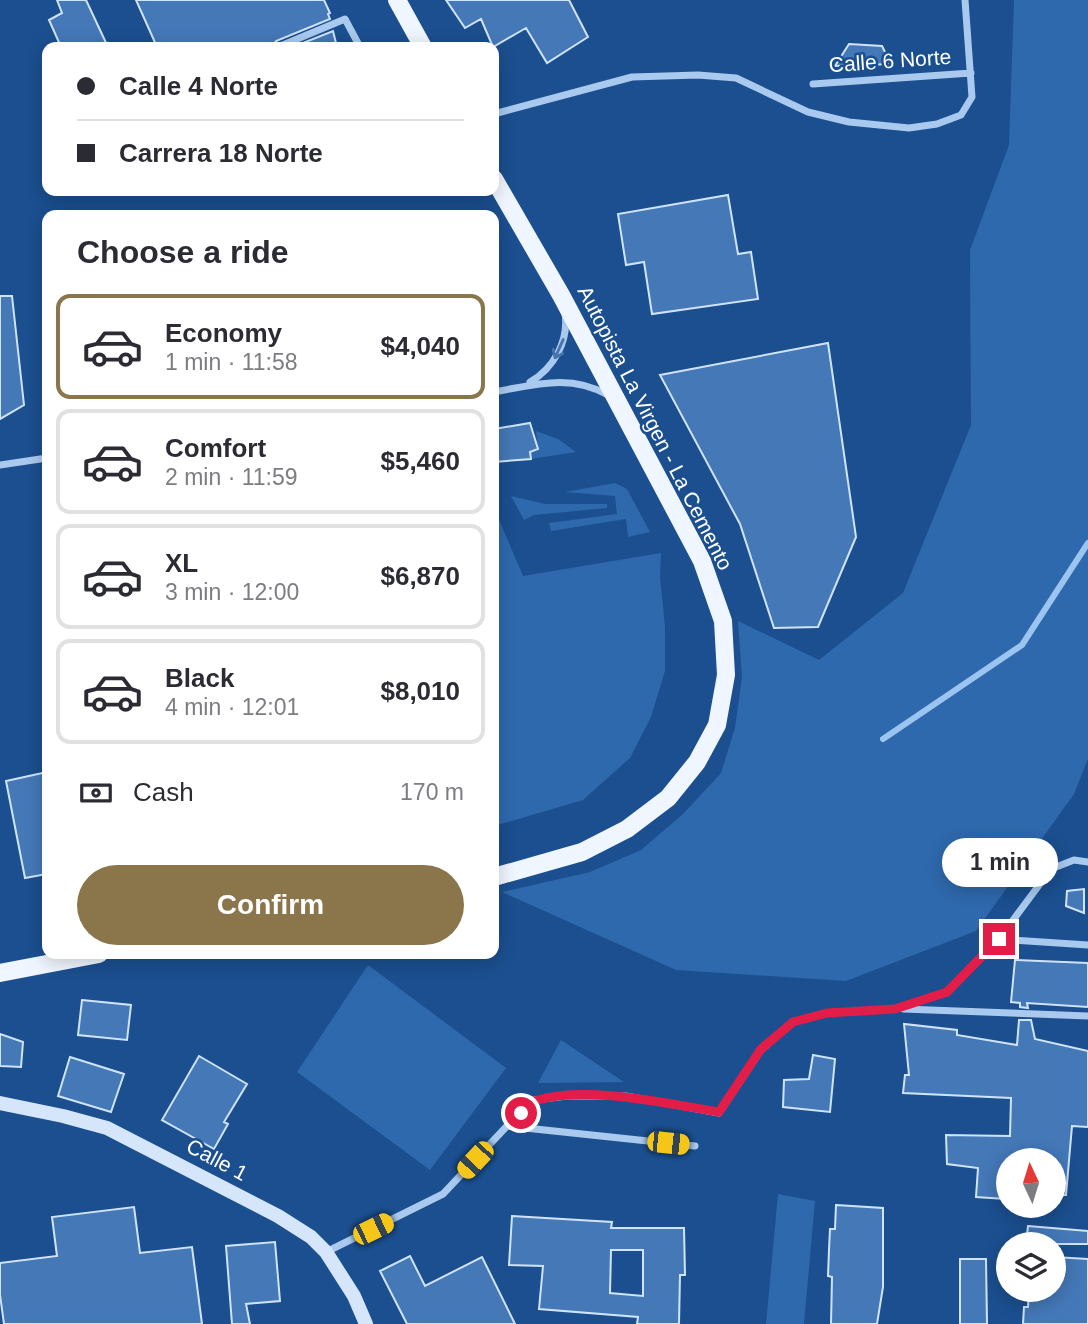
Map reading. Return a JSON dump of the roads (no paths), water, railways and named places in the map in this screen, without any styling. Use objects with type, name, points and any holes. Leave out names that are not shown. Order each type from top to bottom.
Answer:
[{"type":"main road","points":[[397,0],[420,42]]},
{"type":"main road","name":"Autopista La Virgen - La Cemento","points":[[499,188],[561,295],[702,561],[723,621],[726,675],[717,725],[697,762],[668,798],[627,829],[582,852],[499,876]]},
{"type":"main road","points":[[0,973],[73,959]]},
{"type":"street","points":[[499,113],[632,77],[698,75],[736,78],[808,111],[849,121],[909,128],[937,124],[961,115],[972,97],[965,0]]},
{"type":"street","points":[[290,42],[345,19],[357,42]]},
{"type":"street","name":"Calle 6 Norte","points":[[813,84],[971,73]]},
{"type":"street","points":[[520,387],[540,376],[554,360],[564,339],[566,317],[561,295]]},
{"type":"street","points":[[499,390],[560,381],[599,390],[617,400]]},
{"type":"street","points":[[0,465],[42,459]]},
{"type":"street","points":[[895,1009],[947,992],[999,939],[1051,869],[1074,860],[1088,862]]},
{"type":"street","points":[[999,939],[1088,944]]},
{"type":"street","points":[[326,1252],[443,1194],[535,1100],[567,1096],[626,1097],[719,1112],[761,1049],[793,1022],[827,1013],[895,1009],[1088,1016]]},
{"type":"street","name":"Calle 1","points":[[0,1102],[86,1121],[123,1135],[278,1216],[311,1237],[326,1252],[354,1296],[366,1324]]},
{"type":"street","points":[[507,1126],[695,1146]]},
{"type":"waterway","points":[[883,739],[1022,645],[1088,543]]}]
